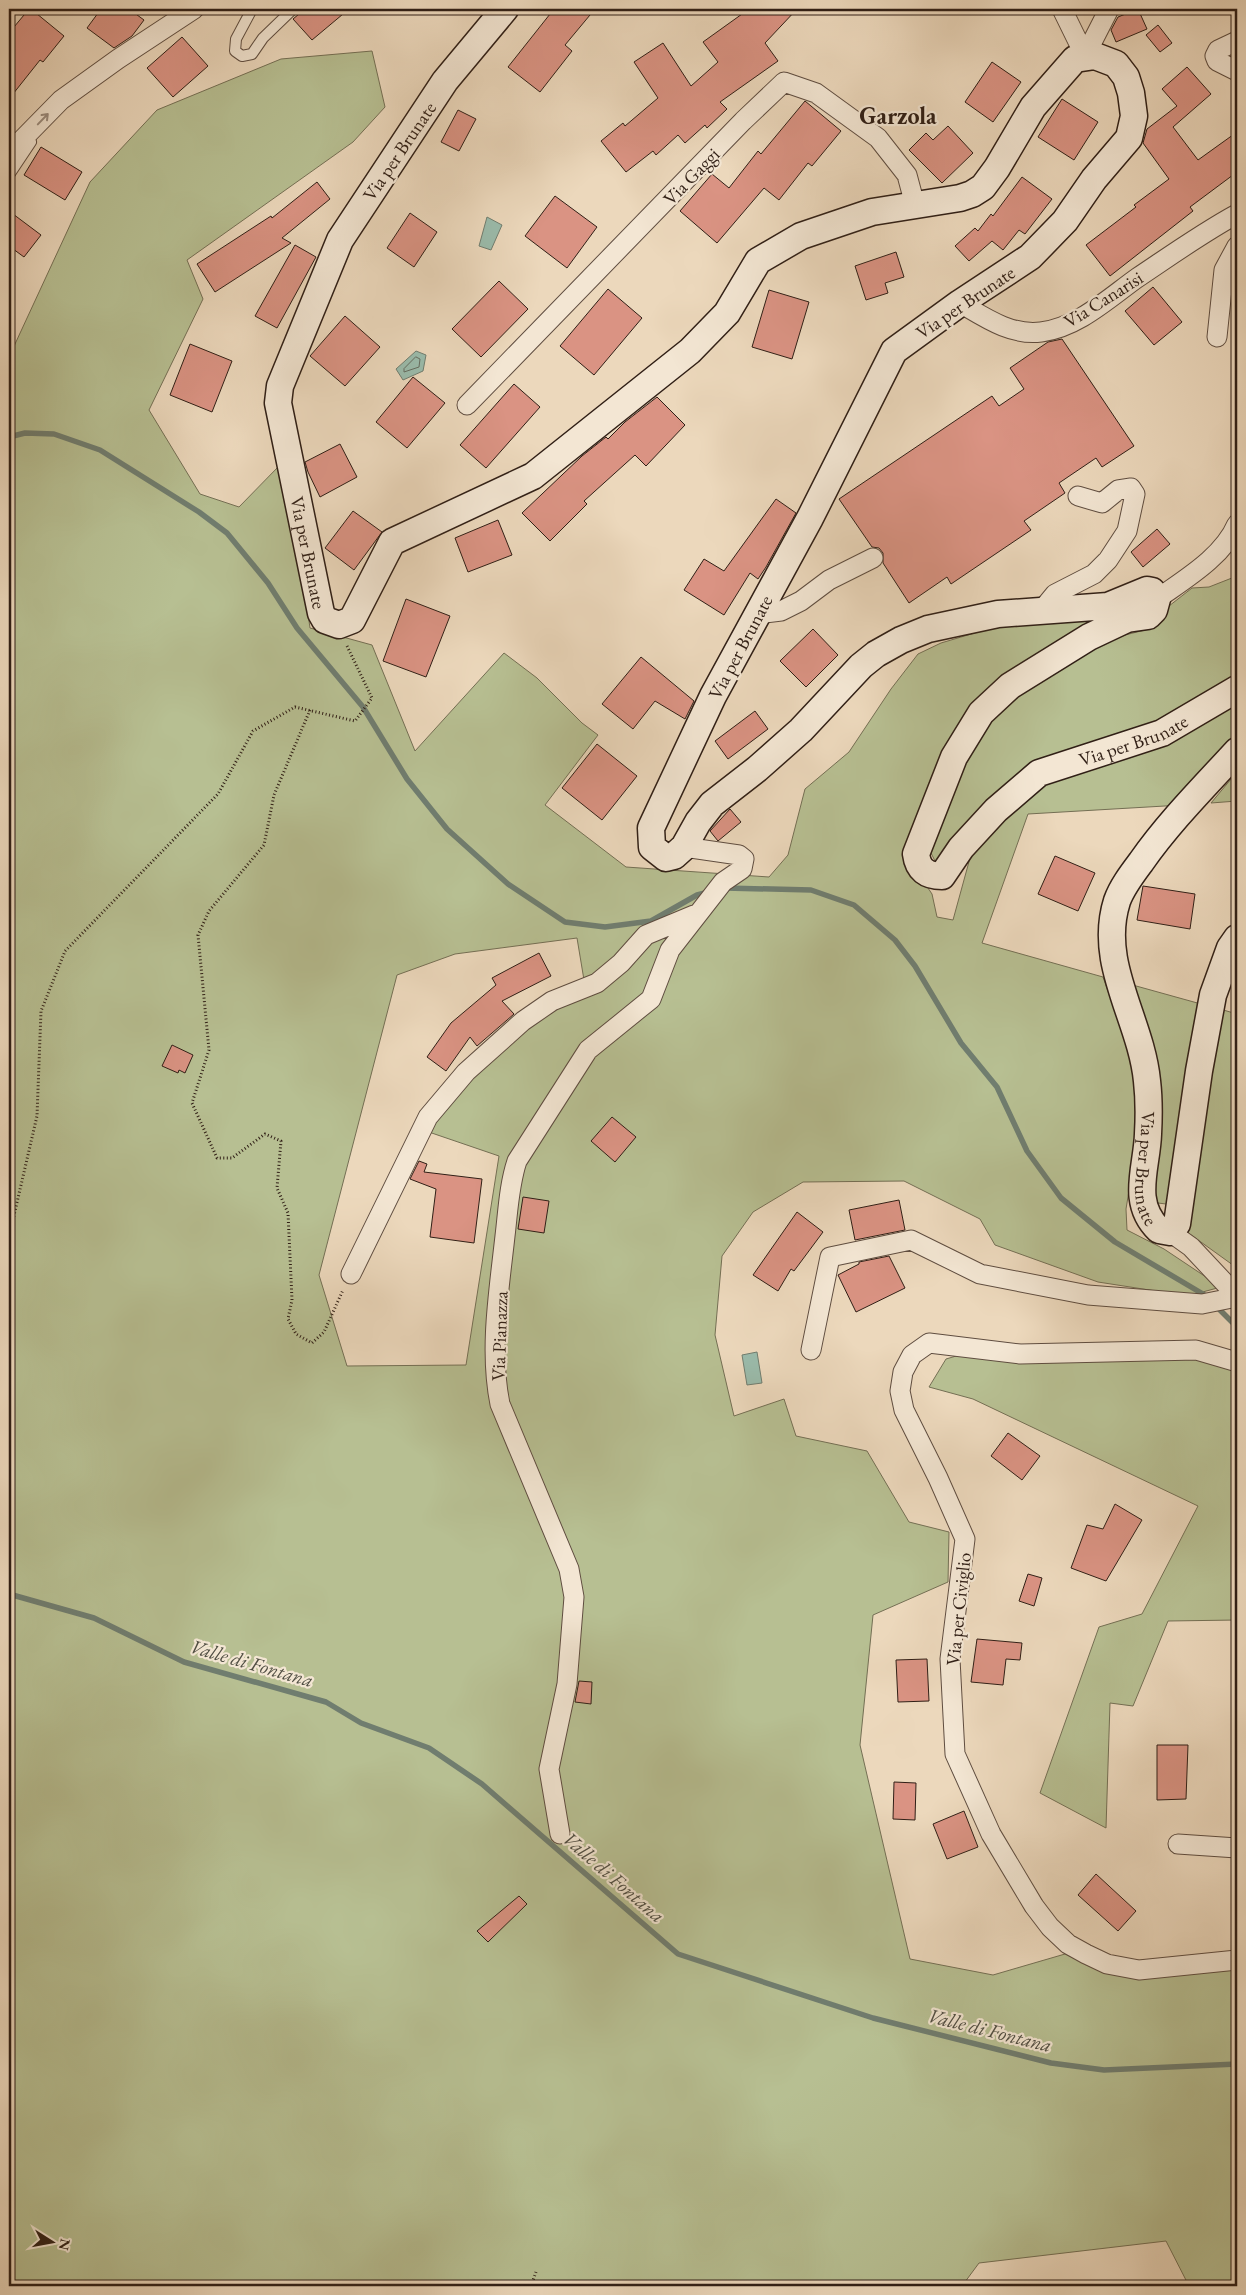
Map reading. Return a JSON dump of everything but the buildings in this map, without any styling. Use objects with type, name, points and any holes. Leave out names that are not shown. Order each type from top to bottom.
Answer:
[{"type":"street","points":[[9,153],[61,100],[118,59],[194,9]]},
{"type":"street","name":"Via per Brunate","points":[[505,9],[445,82],[340,240],[280,386],[278,402],[322,613],[325,620],[334,624],[344,624],[352,620],[392,542],[533,476],[690,351],[727,313],[758,261],[801,236],[872,212],[960,198],[972,194],[982,186],[997,168],[1033,107],[1075,59],[1085,56],[1106,59],[1116,64],[1126,77],[1134,116],[1129,138],[1094,179],[1065,222],[1030,257],[960,303],[894,351],[810,518],[713,696],[650,828],[652,847],[658,854],[666,858],[674,856],[684,847]]},
{"type":"street","points":[[1062,9],[1085,56]]},
{"type":"street","points":[[1085,56],[1109,9]]},
{"type":"street","points":[[1237,41],[1218,50],[1215,56],[1217,62],[1237,71]]},
{"type":"street","name":"Via Gaggi","points":[[467,405],[743,121],[784,82],[816,93],[878,138],[907,175],[915,205]]},
{"type":"street","name":"Via Canarisi","points":[[960,303],[994,323],[1021,332],[1041,333],[1058,328],[1087,314],[1204,232],[1237,214]]},
{"type":"street","points":[[1217,337],[1224,270],[1237,246]]},
{"type":"street","points":[[1040,611],[1055,594],[1094,574],[1108,560],[1127,531],[1135,494],[1131,488],[1118,490],[1102,502],[1078,496]]},
{"type":"street","points":[[684,847],[698,822],[712,804],[757,769],[801,730],[861,666],[876,654],[901,640],[928,630],[998,614],[1108,606],[1147,590],[1152,591],[1157,599],[1204,565],[1234,532],[1237,524]]},
{"type":"street","points":[[758,614],[781,611],[788,608],[801,601],[829,580],[873,558]]},
{"type":"street","name":"Via per Brunate","points":[[1157,599],[1154,610],[1148,616],[1127,619],[1089,637],[1010,686],[980,713],[954,757],[920,841],[916,854],[917,864],[924,872],[933,876],[942,876],[967,842],[996,810],[1039,773],[1162,733],[1237,689]]},
{"type":"street","name":"Via per Brunate","points":[[1170,1232],[1159,1230],[1151,1222],[1143,1204],[1148,1135],[1147,1079],[1141,1046],[1118,981],[1112,936],[1113,918],[1118,899],[1128,879],[1158,837],[1237,751]]},
{"type":"street","name":"Via Pianazza","points":[[560,1834],[550,1769],[567,1684],[574,1597],[569,1569],[500,1404],[494,1362],[512,1176],[517,1161],[588,1050],[651,999],[670,950],[695,915],[723,882],[742,869],[744,859],[739,855],[684,847]]},
{"type":"street","name":"Via Pianazza","points":[[351,1274],[428,1117],[466,1072],[523,1021],[537,1011],[552,1001],[597,983],[622,963],[646,935],[695,915]]},
{"type":"street","points":[[1237,938],[1230,948],[1213,995],[1199,1071],[1180,1209],[1177,1224],[1170,1232],[1191,1247],[1237,1296]]},
{"type":"street","points":[[811,1350],[830,1258],[911,1240],[980,1274],[1088,1295],[1202,1304],[1237,1296]]},
{"type":"street","name":"Via per Civiglio","points":[[1237,1362],[1196,1350],[1020,1354],[929,1343],[912,1355],[903,1372],[900,1391],[904,1410],[965,1538],[950,1659],[955,1754],[991,1834],[1034,1906],[1050,1927],[1068,1944],[1086,1954],[1107,1964],[1139,1970],[1237,1960]]},
{"type":"street","points":[[1178,1844],[1237,1848]]},
{"type":"lane","points":[[252,9],[236,38],[235,52],[242,56],[252,54],[263,38],[293,9]]},
{"type":"lane","points":[[9,175],[31,142],[26,136]]},
{"type":"path","points":[[9,1237],[37,1116],[41,1011],[65,951],[218,794],[253,731],[295,707],[355,721],[372,698],[345,643],[352,620]]},
{"type":"path","points":[[310,710],[274,795],[264,845],[209,911],[198,935],[209,1050],[192,1103],[216,1158],[232,1158],[265,1134],[281,1142],[277,1188],[288,1213],[292,1300],[288,1319],[296,1334],[312,1343],[324,1332],[351,1274]]},
{"type":"path","points":[[531,2286],[536,2272]]},
{"type":"shaded area","points":[[372,51],[385,107],[353,142],[187,260],[203,299],[149,410],[200,494],[239,507],[279,466],[300,557],[310,628],[372,645],[415,751],[504,653],[537,678],[582,723],[598,735],[545,805],[626,867],[769,877],[788,855],[805,789],[849,752],[891,689],[918,654],[941,643],[998,626],[1122,610],[1008,680],[912,838],[926,885],[932,894],[937,917],[953,920],[970,858],[989,832],[1043,784],[1237,699],[1237,743],[1182,805],[1028,814],[982,943],[1103,977],[1115,1011],[1127,1033],[1142,1110],[1126,1209],[1127,1230],[1164,1249],[1221,1287],[1188,1296],[1098,1282],[995,1245],[980,1219],[904,1181],[803,1182],[753,1212],[722,1256],[715,1335],[734,1416],[784,1399],[796,1436],[867,1451],[909,1522],[949,1532],[948,1582],[873,1615],[860,1745],[910,1959],[993,1975],[1065,1954],[1105,1972],[1140,1979],[1237,1968],[1236,2286],[1189,2286],[1166,2241],[979,2263],[962,2286],[9,2286],[9,357],[90,182],[157,110],[281,59]],"holes":[[[577,938],[584,980],[454,1091],[420,1129],[499,1156],[466,1365],[347,1366],[319,1275],[397,975],[455,954]]]},
{"type":"shaded area","points":[[1237,576],[1237,684],[1161,727],[1041,766],[940,862],[935,861],[928,847],[929,836],[988,717],[1015,693],[1096,647],[1125,635],[1149,629],[1169,606],[1192,588],[1209,587]]},
{"type":"shaded area","points":[[1237,772],[1237,801],[1211,803]]},
{"type":"shaded area","points":[[1129,984],[1201,1004],[1172,1200],[1166,1204],[1158,1203],[1155,1196],[1157,1156]]},
{"type":"shaded area","points":[[1213,1007],[1237,1014],[1237,1268],[1187,1232]]},
{"type":"shaded area","points":[[963,1354],[1203,1358],[1237,1365],[1237,1620],[1168,1621],[1133,1706],[1110,1703],[1106,1828],[1040,1793],[1099,1627],[1142,1614],[1198,1506],[973,1399],[929,1387],[946,1359]]},
{"type":"water","points":[[487,217],[502,225],[491,250],[479,246]]},
{"type":"water","points":[[416,351],[426,355],[423,371],[403,380],[396,369]]},
{"type":"water","points":[[757,1352],[762,1383],[747,1385],[742,1355]]},
{"type":"waterway","points":[[9,437],[25,433],[54,434],[100,450],[199,512],[227,533],[268,583],[297,628],[363,707],[407,779],[447,829],[508,884],[565,922],[605,927],[651,921],[697,895],[709,892]]},
{"type":"waterway","points":[[725,888],[811,890],[854,905],[895,940],[915,966],[961,1043],[997,1087],[1027,1151],[1061,1198],[1115,1242],[1208,1297]]},
{"type":"waterway","points":[[1216,1306],[1237,1327]]},
{"type":"waterway","name":"Valle di Fontana","points":[[9,1594],[94,1618],[184,1662],[326,1702],[361,1723],[429,1748],[482,1784],[678,1954],[873,2018],[1051,2063],[1104,2070],[1237,2064]]},
{"type":"district","name":"Garzola","points":[[898,116]]}]
